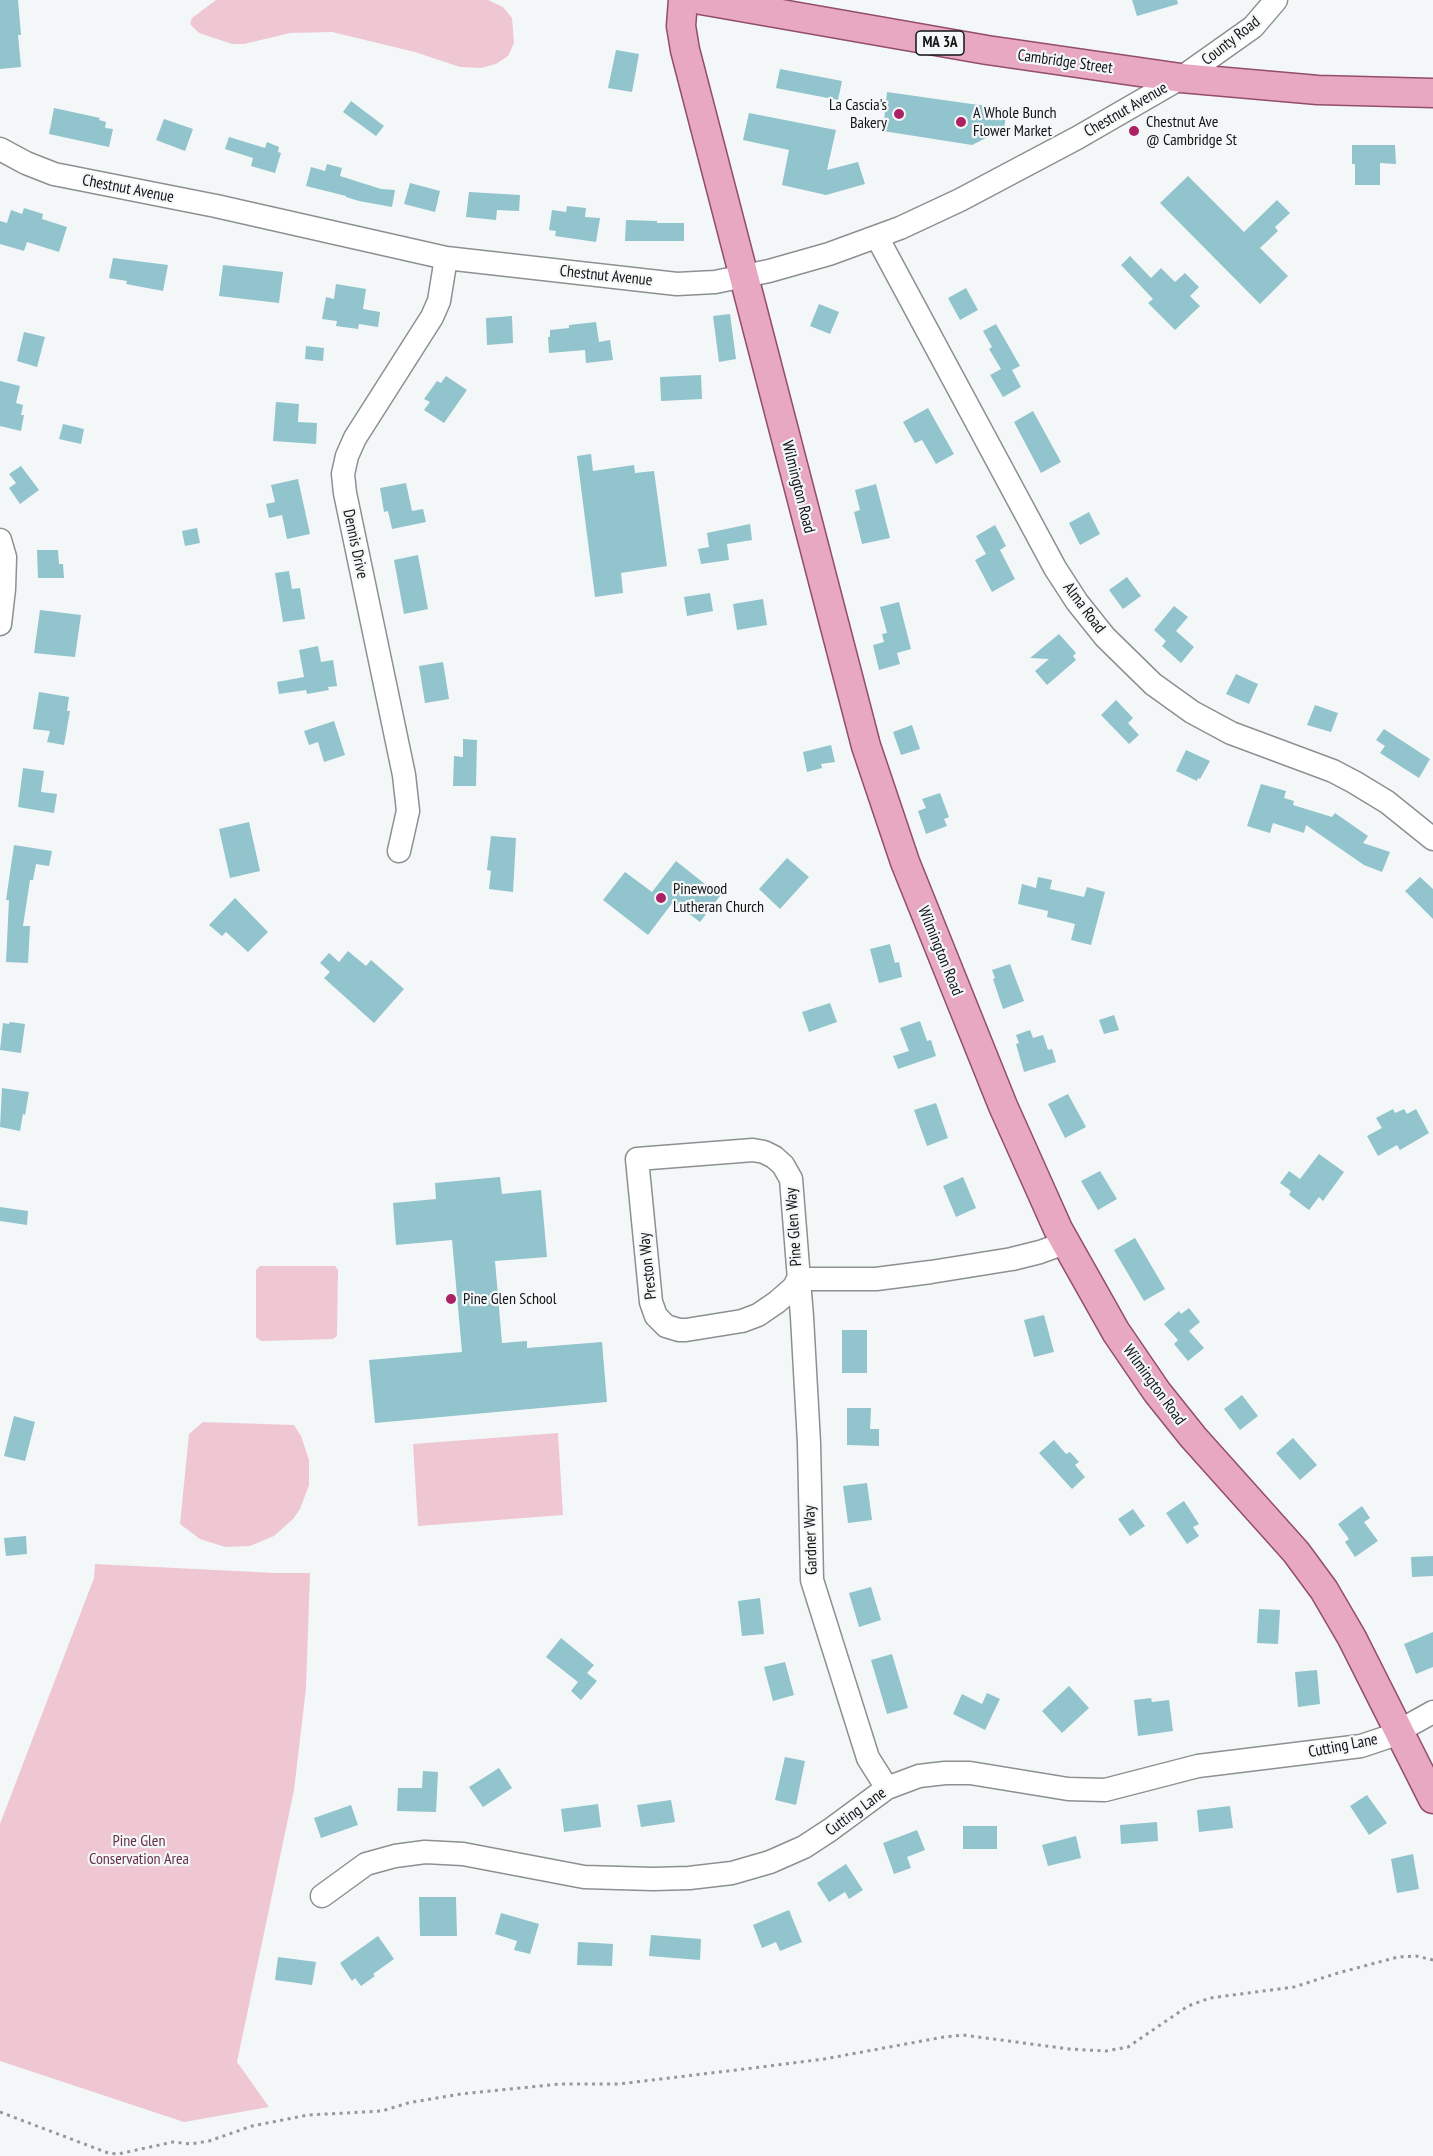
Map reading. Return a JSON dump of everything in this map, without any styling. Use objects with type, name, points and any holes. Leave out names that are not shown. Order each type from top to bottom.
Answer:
[{"type":"main road","name":"Wilmington Road","points":[[683,0],[681,26],[685,50],[866,746],[892,826],[1021,1150],[1065,1243],[1116,1332],[1157,1392],[1218,1467],[1296,1552],[1324,1590],[1400,1730],[1433,1799]]},
{"type":"main road","name":"Cambridge Street","points":[[701,0],[954,45],[1181,78],[1318,90],[1433,93]]},
{"type":"street","name":"County Road","points":[[1181,78],[1253,27],[1276,0]]},
{"type":"street","name":"Chestnut Avenue","points":[[0,149],[26,164],[54,174],[216,206],[446,258],[677,284],[715,282],[745,277],[829,254],[877,237],[960,200],[1077,138],[1181,78]]},
{"type":"street","name":"Alma Road","points":[[877,237],[1055,568],[1077,602],[1105,637],[1153,684],[1192,712],[1231,733],[1333,771],[1354,782],[1387,802],[1433,839]]},
{"type":"street","name":"Dennis Drive","points":[[399,851],[408,814],[404,775],[345,493],[343,474],[347,456],[355,438],[432,317],[439,300],[446,258]]},
{"type":"street","points":[[0,540],[5,557],[0,624]]},
{"type":"street","name":"Pine Glen Way","points":[[637,1159],[748,1150],[764,1152],[774,1157],[786,1169],[792,1185],[798,1279],[876,1279],[920,1274],[1012,1259],[1065,1243]]},
{"type":"street","name":"Preston Way","points":[[637,1159],[651,1302],[656,1316],[666,1326],[686,1330],[742,1321],[758,1315],[777,1302],[794,1287],[798,1279]]},
{"type":"street","name":"Gardner Way","points":[[798,1279],[808,1443],[812,1580],[867,1753],[887,1788]]},
{"type":"street","name":"Cutting Lane","points":[[322,1896],[366,1864],[395,1856],[425,1852],[463,1854],[557,1873],[595,1878],[689,1878],[732,1873],[770,1862],[804,1847],[887,1788],[919,1776],[956,1772],[1068,1789],[1105,1790],[1198,1766],[1361,1746],[1381,1740],[1433,1712]]},
{"type":"path","points":[[0,2112],[108,2153],[118,2154],[166,2143],[209,2142],[252,2126],[308,2115],[382,2111],[408,2103],[472,2092],[560,2084],[619,2084],[761,2067],[824,2059],[963,2035],[1069,2049],[1106,2051],[1128,2047],[1188,2006],[1210,1998],[1294,1987],[1338,1972],[1398,1957],[1416,1956],[1433,1960]]},
{"type":"green space","points":[[216,0],[488,0],[503,7],[512,18],[514,43],[508,56],[496,64],[481,68],[460,67],[415,52],[332,32],[290,33],[244,44],[232,44],[199,33],[190,24],[192,18]]},
{"type":"green space","points":[[260,1266],[335,1266],[338,1270],[337,1336],[333,1339],[261,1341],[256,1337],[256,1270]]},
{"type":"green space","points":[[203,1422],[294,1425],[301,1436],[309,1460],[309,1485],[300,1509],[293,1519],[274,1536],[250,1546],[225,1547],[200,1539],[180,1524],[189,1434]]},
{"type":"green space","points":[[558,1433],[563,1515],[418,1526],[413,1444]]},
{"type":"green space","name":"Pine Glen Conservation Area","points":[[95,1564],[310,1573],[306,1688],[294,1790],[237,2062],[269,2107],[184,2122],[0,2061],[0,1824],[94,1578]]},
{"type":"building","points":[[0,0],[18,0],[21,67],[0,69]]},
{"type":"building","points":[[1132,0],[1177,0],[1178,4],[1137,16]]},
{"type":"building","points":[[616,50],[639,54],[632,92],[608,88]]},
{"type":"building","points":[[780,69],[842,81],[838,100],[776,88]]},
{"type":"building","points":[[887,92],[1007,109],[1004,129],[972,145],[883,131]]},
{"type":"building","points":[[351,101],[384,126],[376,136],[343,112]]},
{"type":"building","points":[[54,108],[100,118],[99,120],[106,122],[105,128],[113,129],[109,147],[49,134]]},
{"type":"building","points":[[749,113],[836,130],[827,170],[858,162],[865,184],[826,195],[782,185],[789,150],[743,140]]},
{"type":"building","points":[[164,119],[193,129],[185,151],[156,140]]},
{"type":"building","points":[[229,137],[265,148],[267,142],[279,147],[278,152],[281,153],[275,173],[251,166],[253,158],[225,149]]},
{"type":"building","points":[[1352,145],[1395,145],[1396,164],[1380,163],[1380,185],[1355,185]]},
{"type":"building","points":[[327,164],[342,168],[340,176],[381,189],[395,190],[392,207],[359,201],[306,186],[311,167],[325,171]]},
{"type":"building","points":[[1188,176],[1244,232],[1277,200],[1290,213],[1275,227],[1278,231],[1260,248],[1288,276],[1260,304],[1160,203]]},
{"type":"building","points":[[410,183],[440,191],[435,212],[404,204]]},
{"type":"building","points":[[469,192],[520,195],[519,211],[497,210],[496,220],[466,217]]},
{"type":"building","points":[[567,206],[586,208],[585,217],[600,218],[596,242],[555,236],[556,231],[549,230],[552,210],[566,212]]},
{"type":"building","points":[[24,208],[43,214],[42,219],[67,227],[59,252],[27,242],[24,251],[0,244],[0,221],[7,223],[11,210],[22,214]]},
{"type":"building","points":[[626,220],[684,223],[684,241],[625,241]]},
{"type":"building","points":[[1130,256],[1151,278],[1161,268],[1175,282],[1185,273],[1199,287],[1190,296],[1200,306],[1175,330],[1148,303],[1153,299],[1121,265]]},
{"type":"building","points":[[113,258],[168,265],[163,291],[126,284],[127,281],[109,278]]},
{"type":"building","points":[[223,265],[283,272],[279,303],[219,296]]},
{"type":"building","points":[[336,284],[366,289],[363,309],[380,312],[378,327],[359,324],[358,329],[336,326],[337,321],[322,319],[326,297],[334,299]]},
{"type":"building","points":[[966,288],[978,310],[960,320],[948,298]]},
{"type":"building","points":[[819,304],[839,312],[830,334],[810,326]]},
{"type":"building","points":[[730,314],[736,359],[719,362],[713,316]]},
{"type":"building","points":[[512,316],[513,343],[487,345],[486,318]]},
{"type":"building","points":[[596,322],[599,342],[610,340],[613,360],[586,363],[585,350],[549,353],[550,330]]},
{"type":"building","points":[[996,324],[1020,366],[1012,370],[1021,387],[1003,397],[990,375],[1001,369],[989,349],[992,347],[983,331]]},
{"type":"building","points":[[24,332],[45,337],[37,367],[17,361]]},
{"type":"building","points":[[306,346],[324,348],[323,361],[305,359]]},
{"type":"building","points":[[701,375],[702,399],[661,401],[660,377]]},
{"type":"building","points":[[446,376],[467,390],[444,423],[424,410],[430,402],[424,399],[437,381],[441,383]]},
{"type":"building","points":[[0,381],[20,386],[16,403],[23,405],[21,431],[0,426]]},
{"type":"building","points":[[276,402],[299,404],[298,422],[317,423],[316,444],[273,441]]},
{"type":"building","points":[[928,408],[954,454],[936,464],[922,440],[915,443],[903,422]]},
{"type":"building","points":[[1033,411],[1061,462],[1041,473],[1014,422]]},
{"type":"building","points":[[63,424],[84,429],[81,444],[59,439]]},
{"type":"building","points":[[591,454],[593,471],[634,465],[635,473],[654,471],[667,566],[621,573],[623,593],[595,597],[577,456]]},
{"type":"building","points":[[21,466],[39,490],[20,504],[9,488],[16,483],[9,474]]},
{"type":"building","points":[[298,479],[310,534],[287,539],[282,515],[269,518],[266,504],[275,502],[271,485]]},
{"type":"building","points":[[406,483],[412,511],[423,509],[426,522],[392,529],[388,511],[384,512],[380,488]]},
{"type":"building","points":[[876,484],[890,538],[862,544],[854,512],[860,510],[855,490]]},
{"type":"building","points":[[1089,512],[1100,534],[1080,545],[1069,523]]},
{"type":"building","points":[[750,524],[752,540],[727,544],[729,560],[701,564],[698,549],[709,547],[707,533]]},
{"type":"building","points":[[995,525],[1006,546],[1000,550],[1015,579],[992,592],[975,560],[986,554],[976,536]]},
{"type":"building","points":[[197,528],[200,543],[185,546],[182,531]]},
{"type":"building","points":[[37,550],[58,550],[59,564],[63,564],[64,578],[38,578]]},
{"type":"building","points":[[418,555],[428,609],[404,614],[394,560]]},
{"type":"building","points":[[289,571],[292,589],[300,588],[305,619],[283,622],[275,573]]},
{"type":"building","points":[[1127,577],[1141,596],[1123,609],[1109,590]]},
{"type":"building","points":[[710,593],[713,611],[687,616],[684,597]]},
{"type":"building","points":[[763,599],[767,625],[737,630],[733,604]]},
{"type":"building","points":[[899,602],[911,649],[897,653],[900,664],[879,670],[873,645],[884,642],[882,634],[887,633],[880,607]]},
{"type":"building","points":[[1174,606],[1188,617],[1176,631],[1194,647],[1181,663],[1162,646],[1166,641],[1154,630]]},
{"type":"building","points":[[40,610],[81,615],[75,657],[34,653]]},
{"type":"building","points":[[1059,634],[1076,653],[1073,656],[1076,660],[1047,685],[1035,671],[1049,659],[1030,658]]},
{"type":"building","points":[[318,646],[321,662],[333,660],[337,686],[328,687],[329,690],[307,694],[306,690],[279,694],[277,682],[304,677],[299,650]]},
{"type":"building","points":[[443,662],[449,699],[425,703],[419,666]]},
{"type":"building","points":[[1236,674],[1258,684],[1249,704],[1226,694]]},
{"type":"building","points":[[39,692],[69,697],[67,711],[70,711],[64,745],[47,742],[50,731],[33,729]]},
{"type":"building","points":[[1116,700],[1133,718],[1128,723],[1139,735],[1129,744],[1101,715]]},
{"type":"building","points":[[1315,705],[1338,713],[1331,732],[1307,725]]},
{"type":"building","points":[[334,721],[345,755],[324,762],[318,742],[309,745],[304,731]]},
{"type":"building","points":[[912,725],[920,749],[901,755],[893,732]]},
{"type":"building","points":[[1384,729],[1430,759],[1419,778],[1380,753],[1385,746],[1376,740]]},
{"type":"building","points":[[463,739],[477,740],[476,786],[453,786],[454,756],[463,757]]},
{"type":"building","points":[[831,745],[835,762],[821,764],[822,768],[807,772],[803,752]]},
{"type":"building","points":[[1186,750],[1210,761],[1197,781],[1176,771]]},
{"type":"building","points":[[23,768],[44,771],[41,792],[57,794],[54,813],[18,807]]},
{"type":"building","points":[[1261,784],[1286,791],[1284,798],[1294,801],[1293,805],[1332,817],[1335,813],[1368,836],[1363,843],[1390,852],[1382,872],[1364,865],[1306,825],[1304,833],[1273,823],[1270,833],[1247,826]]},
{"type":"building","points":[[940,793],[949,817],[944,819],[947,826],[926,834],[918,811],[926,808],[922,799]]},
{"type":"building","points":[[249,822],[260,871],[230,878],[219,829]]},
{"type":"building","points":[[491,836],[516,838],[513,892],[489,889],[491,871],[487,870]]},
{"type":"building","points":[[14,845],[52,851],[49,866],[36,864],[33,880],[30,880],[23,926],[30,926],[28,963],[6,962],[9,900],[6,900]]},
{"type":"building","points":[[787,858],[809,877],[780,909],[759,889]]},
{"type":"building","name":"Pinewood Lutheran Church","points":[[676,861],[720,896],[700,922],[673,902],[648,935],[603,900],[625,872],[652,892]]},
{"type":"building","points":[[1038,877],[1052,880],[1050,889],[1084,897],[1087,887],[1105,892],[1091,945],[1071,940],[1075,924],[1047,917],[1048,911],[1018,904],[1022,884],[1036,888]]},
{"type":"building","points":[[1420,877],[1433,889],[1433,919],[1405,891]]},
{"type":"building","points":[[235,898],[268,932],[248,952],[226,932],[222,936],[209,925]]},
{"type":"building","points":[[890,944],[895,963],[899,962],[902,977],[879,983],[870,949]]},
{"type":"building","points":[[348,951],[366,966],[371,960],[404,989],[374,1023],[324,978],[330,972],[320,963],[329,953],[339,962]]},
{"type":"building","points":[[1010,964],[1024,1001],[1003,1009],[992,970]]},
{"type":"building","points":[[830,1003],[837,1022],[809,1032],[802,1012]]},
{"type":"building","points":[[1114,1015],[1119,1030],[1104,1034],[1099,1020]]},
{"type":"building","points":[[920,1021],[927,1041],[931,1040],[936,1056],[898,1069],[893,1056],[909,1051],[900,1028]]},
{"type":"building","points":[[10,1022],[25,1024],[21,1053],[0,1050],[3,1023],[9,1024]]},
{"type":"building","points":[[1030,1030],[1033,1038],[1043,1035],[1048,1050],[1052,1049],[1056,1062],[1024,1072],[1016,1044],[1019,1043],[1016,1035]]},
{"type":"building","points":[[2,1088],[29,1092],[20,1131],[0,1127]]},
{"type":"building","points":[[1068,1094],[1086,1127],[1065,1138],[1048,1104]]},
{"type":"building","points":[[936,1103],[948,1138],[927,1146],[914,1110]]},
{"type":"building","points":[[1393,1109],[1395,1113],[1404,1109],[1407,1114],[1416,1109],[1429,1133],[1400,1150],[1397,1145],[1378,1156],[1367,1136],[1382,1128],[1376,1118]]},
{"type":"building","points":[[1319,1154],[1344,1172],[1323,1201],[1319,1197],[1309,1210],[1289,1195],[1291,1191],[1280,1183],[1289,1171],[1300,1179]]},
{"type":"building","points":[[1100,1171],[1117,1199],[1098,1210],[1081,1181]]},
{"type":"building","points":[[500,1177],[502,1194],[541,1190],[547,1257],[495,1261],[502,1343],[527,1341],[527,1348],[602,1342],[607,1402],[375,1423],[369,1360],[462,1352],[452,1240],[396,1245],[393,1203],[436,1199],[435,1183]]},
{"type":"building","points":[[963,1177],[976,1208],[956,1217],[943,1186]]},
{"type":"building","points":[[0,1207],[28,1211],[27,1225],[0,1221]]},
{"type":"building","points":[[1135,1238],[1165,1289],[1144,1301],[1114,1250]]},
{"type":"building","points":[[1189,1308],[1200,1322],[1189,1331],[1204,1348],[1188,1361],[1174,1344],[1178,1340],[1164,1324],[1179,1311],[1181,1314]]},
{"type":"building","points":[[1044,1315],[1054,1352],[1034,1357],[1024,1320]]},
{"type":"building","points":[[842,1330],[867,1330],[867,1373],[842,1373]]},
{"type":"building","points":[[1242,1395],[1258,1416],[1240,1430],[1224,1409]]},
{"type":"building","points":[[847,1408],[871,1408],[870,1429],[879,1429],[879,1446],[847,1445]]},
{"type":"building","points":[[14,1416],[35,1422],[25,1461],[4,1456]]},
{"type":"building","points":[[1293,1438],[1317,1465],[1300,1480],[1276,1453]]},
{"type":"building","points":[[1054,1440],[1066,1454],[1070,1452],[1079,1462],[1075,1465],[1085,1477],[1072,1489],[1039,1453]]},
{"type":"building","points":[[867,1483],[872,1520],[848,1523],[843,1486]]},
{"type":"building","points":[[1184,1501],[1199,1524],[1193,1527],[1199,1536],[1187,1544],[1166,1513]]},
{"type":"building","points":[[1362,1506],[1370,1518],[1364,1522],[1378,1541],[1355,1557],[1345,1542],[1349,1539],[1338,1524]]},
{"type":"building","points":[[1133,1509],[1145,1526],[1130,1536],[1118,1519]]},
{"type":"building","points":[[26,1536],[27,1554],[6,1556],[4,1538]]},
{"type":"building","points":[[1433,1556],[1433,1576],[1412,1577],[1411,1557]]},
{"type":"building","points":[[871,1587],[881,1620],[859,1627],[849,1593]]},
{"type":"building","points":[[760,1598],[764,1634],[742,1636],[738,1601]]},
{"type":"building","points":[[1259,1609],[1280,1610],[1278,1644],[1257,1643]]},
{"type":"building","points":[[1433,1632],[1433,1667],[1416,1674],[1404,1644]]},
{"type":"building","points":[[561,1638],[594,1665],[587,1673],[597,1681],[581,1700],[571,1691],[578,1682],[546,1657]]},
{"type":"building","points":[[892,1654],[908,1708],[887,1714],[871,1660]]},
{"type":"building","points":[[785,1662],[794,1695],[773,1701],[764,1667]]},
{"type":"building","points":[[1317,1670],[1320,1704],[1298,1707],[1295,1672]]},
{"type":"building","points":[[1069,1686],[1089,1708],[1062,1733],[1042,1711]]},
{"type":"building","points":[[987,1693],[1000,1699],[985,1730],[953,1714],[962,1694],[982,1704]]},
{"type":"building","points":[[1151,1698],[1152,1702],[1169,1700],[1173,1731],[1138,1736],[1134,1700]]},
{"type":"building","points":[[785,1757],[805,1761],[796,1805],[775,1800]]},
{"type":"building","points":[[499,1768],[512,1788],[483,1807],[469,1787]]},
{"type":"building","points":[[423,1771],[438,1772],[436,1812],[397,1811],[398,1788],[422,1788]]},
{"type":"building","points":[[1367,1795],[1387,1823],[1369,1835],[1350,1806]]},
{"type":"building","points":[[671,1800],[675,1822],[641,1827],[637,1805]]},
{"type":"building","points":[[598,1804],[601,1827],[564,1832],[561,1809]]},
{"type":"building","points":[[351,1805],[358,1825],[321,1838],[314,1818]]},
{"type":"building","points":[[1230,1806],[1233,1828],[1199,1832],[1197,1810]]},
{"type":"building","points":[[1157,1822],[1158,1841],[1121,1844],[1120,1825]]},
{"type":"building","points":[[963,1826],[997,1826],[997,1849],[963,1849]]},
{"type":"building","points":[[917,1830],[925,1850],[907,1857],[911,1868],[894,1874],[883,1843]]},
{"type":"building","points":[[1076,1836],[1081,1858],[1048,1866],[1042,1845]]},
{"type":"building","points":[[1413,1854],[1419,1889],[1397,1893],[1391,1859]]},
{"type":"building","points":[[846,1864],[863,1890],[849,1899],[845,1892],[829,1902],[817,1883]]},
{"type":"building","points":[[419,1897],[456,1897],[457,1936],[420,1936]]},
{"type":"building","points":[[789,1910],[802,1942],[780,1951],[776,1942],[762,1948],[753,1925]]},
{"type":"building","points":[[501,1913],[539,1924],[530,1954],[514,1950],[517,1941],[495,1934]]},
{"type":"building","points":[[651,1935],[701,1939],[700,1960],[649,1956]]},
{"type":"building","points":[[378,1936],[394,1959],[361,1986],[355,1978],[352,1981],[340,1963]]},
{"type":"building","points":[[578,1942],[613,1944],[612,1966],[577,1965]]},
{"type":"building","points":[[278,1957],[316,1962],[312,1985],[275,1980]]},
{"type":"place","name":"La Cascia's Bakery","points":[[899,114]]},
{"type":"place","name":"A Whole Bunch Flower Market","points":[[961,122]]},
{"type":"place","name":"Chestnut Ave @ Cambridge St","points":[[1134,131]]},
{"type":"place","name":"Pinewood Lutheran Church","points":[[661,898]]},
{"type":"place","name":"Pine Glen School","points":[[451,1299]]}]
